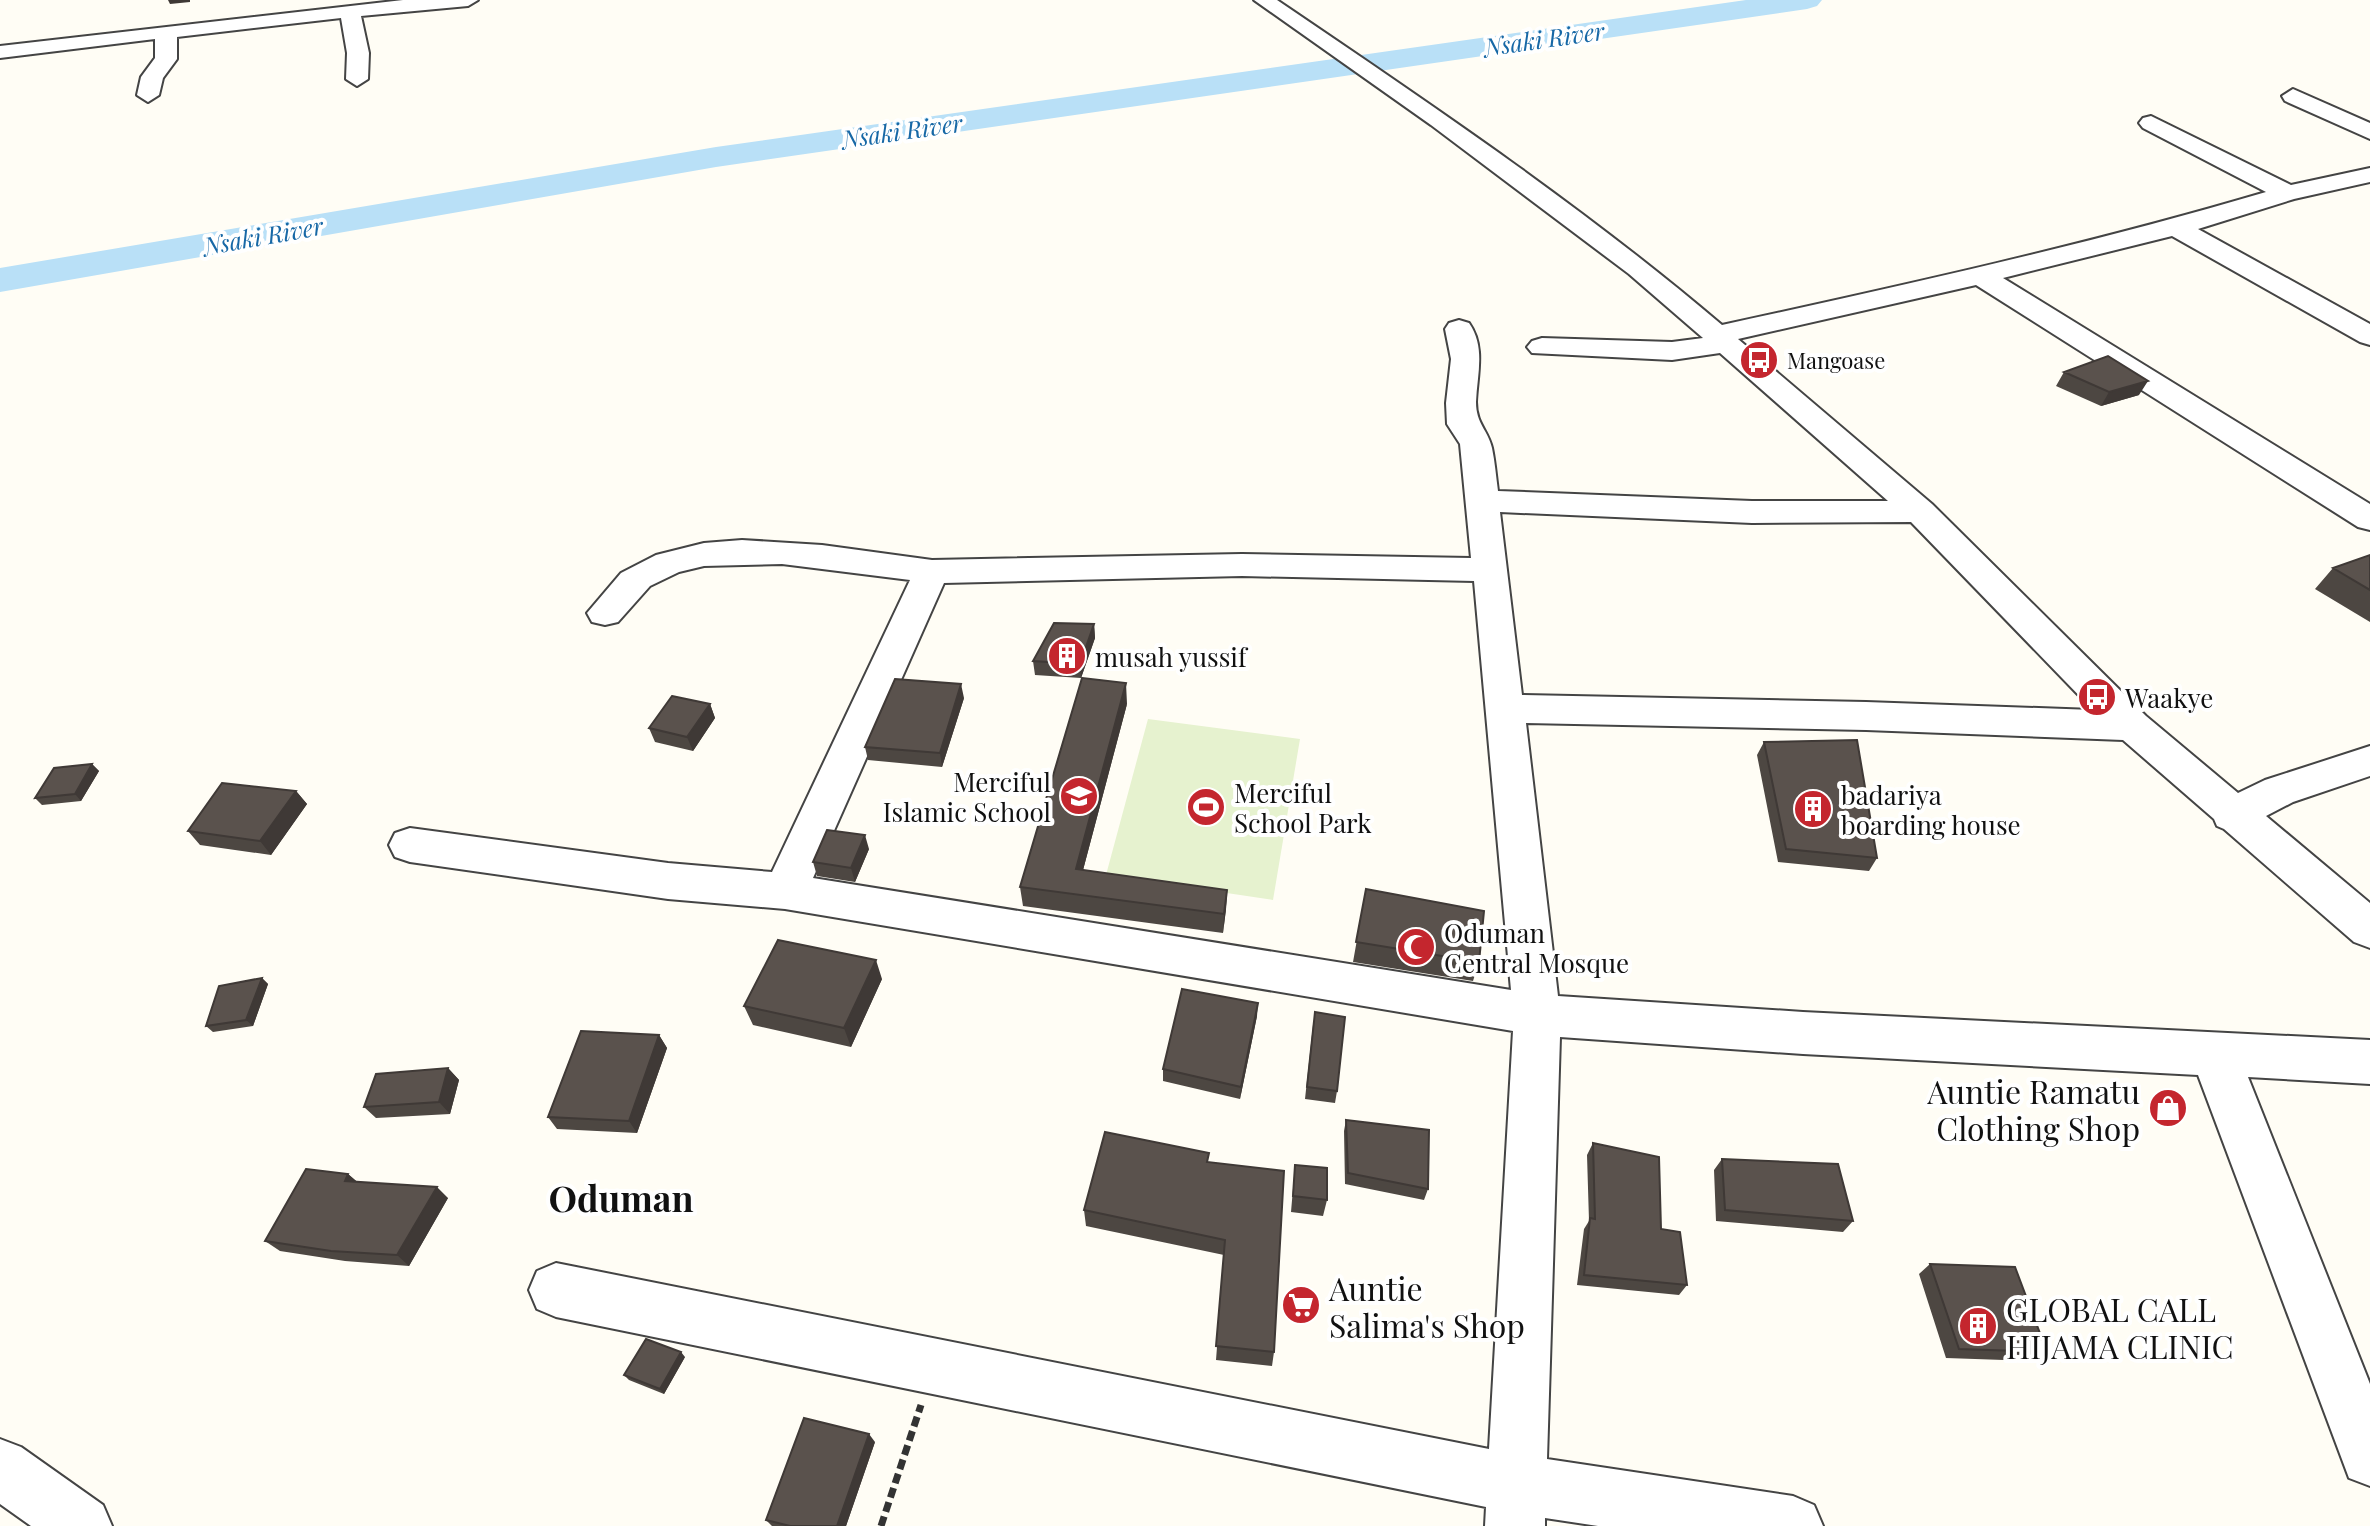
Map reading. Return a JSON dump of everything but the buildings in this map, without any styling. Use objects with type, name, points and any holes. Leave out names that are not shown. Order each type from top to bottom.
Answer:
[{"type":"street","points":[[0,52],[169,31],[298,8],[350,11],[468,0]]},
{"type":"street","points":[[1264,0],[1439,120],[1639,268],[1920,511],[2132,726],[2232,815],[2370,929]]},
{"type":"street","points":[[350,11],[358,53],[357,79]]},
{"type":"street","points":[[148,95],[152,77],[166,59],[165,42],[169,31]]},
{"type":"street","points":[[2293,96],[2370,132]]},
{"type":"street","points":[[2151,123],[2288,193]]},
{"type":"street","points":[[1542,347],[1672,351],[2176,227],[2288,193],[2370,175]]},
{"type":"street","points":[[2336,183],[2370,200]]},
{"type":"street","points":[[2176,227],[2370,336]]},
{"type":"street","points":[[1980,276],[2370,519]]},
{"type":"street","points":[[1459,329],[1466,359],[1461,403],[1463,424],[1476,444],[1484,501],[1537,1015],[1516,1505]]},
{"type":"street","points":[[1484,501],[1752,512],[1920,511]]},
{"type":"street","points":[[605,613],[639,578],[684,560],[726,552],[766,551],[932,572],[1242,565],[1490,570]]},
{"type":"street","points":[[785,891],[932,572]]},
{"type":"street","points":[[1504,709],[2132,726]]},
{"type":"street","points":[[2232,815],[2279,791],[2370,761]]},
{"type":"street","points":[[410,845],[668,881],[785,891],[1537,1015],[2370,1062]]},
{"type":"street","points":[[2215,1055],[2370,1457]]},
{"type":"street","points":[[556,1290],[934,1367],[1516,1505],[1793,1526]]},
{"type":"street","points":[[0,1468],[82,1526]]},
{"type":"path","points":[[881,1526],[934,1367]]},
{"type":"green space","name":"Merciful School Park","points":[[1148,719],[1300,739],[1273,900],[1106,875]]},
{"type":"waterway","name":"Nsaki River","points":[[0,280],[716,157],[1807,0]]},
{"type":"place","name":"Mangoase","points":[[1759,360]]},
{"type":"place","name":"musah yussif","points":[[1067,656]]},
{"type":"place","name":"Waakye","points":[[2097,697]]},
{"type":"place","name":"Merciful Islamic School","points":[[1079,796]]},
{"type":"place","name":"Merciful School Park","points":[[1206,807]]},
{"type":"place","name":"badariya boarding house","points":[[1813,809]]},
{"type":"place","name":"Oduman Central Mosque","points":[[1416,947]]},
{"type":"place","name":"Auntie Ramatu Clothing Shop","points":[[2168,1108]]},
{"type":"place","name":"Auntie Salima's Shop","points":[[1301,1305]]},
{"type":"place","name":"GLOBAL CALL HIJAMA CLINIC","points":[[1978,1326]]},
{"type":"district","name":"Oduman","points":[[621,1197]]}]
